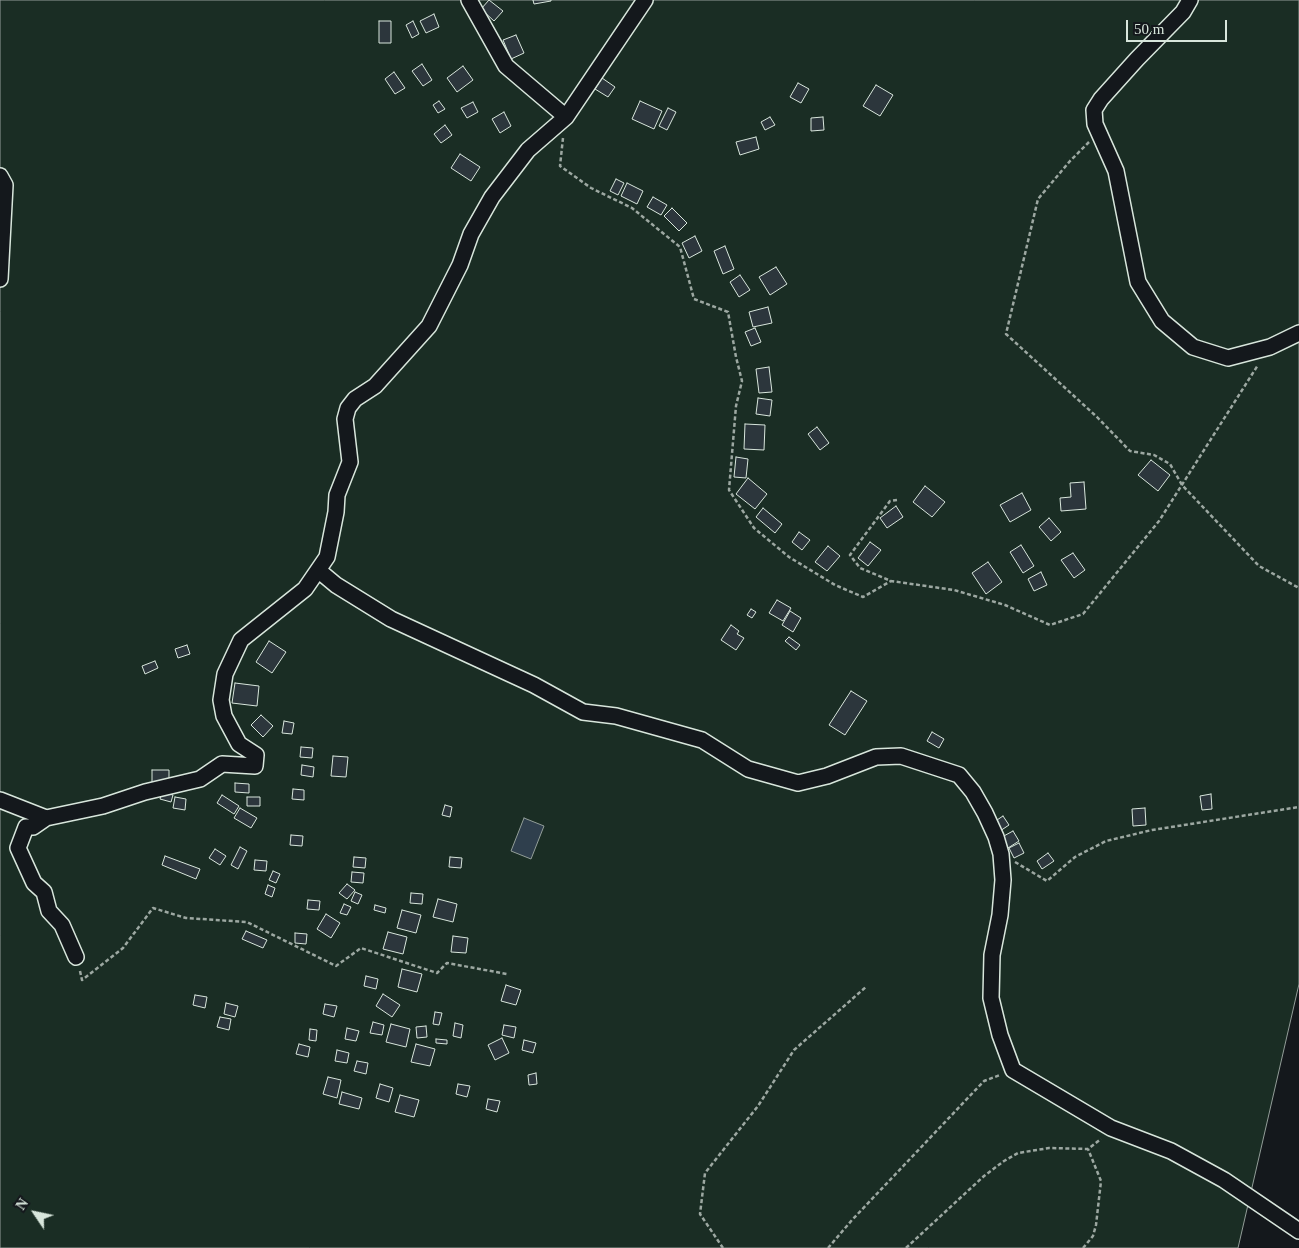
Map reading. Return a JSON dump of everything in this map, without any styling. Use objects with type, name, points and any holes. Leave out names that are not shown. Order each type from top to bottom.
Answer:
[{"type":"street","points":[[469,0],[506,66],[566,117]]},
{"type":"street","points":[[76,957],[62,925],[50,911],[44,892],[34,883],[18,848],[26,827],[33,827],[46,818],[103,806],[145,792],[200,779],[222,764],[255,766],[256,755],[240,744],[224,716],[220,700],[225,674],[231,657],[241,640],[305,589],[327,557],[336,512],[337,495],[350,462],[345,419],[348,408],[355,398],[375,386],[429,326],[460,265],[471,234],[492,197],[528,150],[566,117],[645,0]]},
{"type":"street","points":[[1190,0],[1183,12],[1100,99],[1094,110],[1095,124],[1116,171],[1138,282],[1162,321],[1193,347],[1228,358],[1270,347],[1299,334]]},
{"type":"street","points":[[0,176],[5,185],[0,279]]},
{"type":"street","points":[[318,570],[342,589],[391,619],[534,685],[583,712],[616,716],[702,740],[748,769],[798,783],[827,776],[856,763],[876,757],[901,756],[959,775],[986,813],[996,837],[1000,854],[1001,906],[992,955],[991,998],[1000,1035],[1013,1070],[1115,1129],[1171,1151],[1224,1180],[1299,1231]]},
{"type":"street","points":[[0,800],[46,818]]},
{"type":"path","points":[[566,117],[560,166],[591,188],[632,208],[680,247],[694,299],[728,312],[742,380],[736,406],[729,490],[754,528],[789,557],[834,585],[864,597],[891,582]]},
{"type":"path","points":[[1099,133],[1070,161],[1038,199],[1006,334],[1097,417],[1130,451],[1154,455],[1170,464],[1182,485],[1259,566],[1299,588]]},
{"type":"path","points":[[897,500],[890,501],[850,555],[860,568],[891,582],[954,590],[1005,605],[1050,625],[1083,614],[1130,558],[1182,485],[1270,347]]},
{"type":"path","points":[[1000,854],[1047,881],[1074,857],[1106,841],[1152,830],[1299,807]]},
{"type":"path","points":[[76,957],[82,980],[123,948],[153,908],[186,918],[247,922],[336,966],[361,948],[437,973],[447,963],[507,974]]},
{"type":"path","points":[[722,1248],[700,1214],[705,1173],[758,1106],[794,1050],[867,986]]},
{"type":"path","points":[[828,1248],[852,1220],[984,1081],[1013,1070]]},
{"type":"path","points":[[906,1248],[984,1176],[1018,1153],[1049,1148],[1088,1149],[1115,1129]]},
{"type":"path","points":[[1083,1248],[1093,1236],[1096,1225],[1101,1181],[1088,1149]]},
{"type":"green space","points":[[0,0],[1299,0],[1299,984],[1238,1248],[0,1248]]},
{"type":"water","points":[[524,818],[544,826],[531,859],[511,851]]},
{"type":"building","points":[[489,0],[503,11],[494,21],[481,9]]},
{"type":"building","points":[[533,0],[551,0],[551,1],[534,4]]},
{"type":"building","points":[[434,14],[439,27],[426,33],[420,21]]},
{"type":"building","points":[[379,21],[391,21],[391,43],[379,43]]},
{"type":"building","points":[[413,21],[419,34],[412,38],[406,25]]},
{"type":"building","points":[[516,35],[524,53],[511,59],[503,40]]},
{"type":"building","points":[[422,64],[432,80],[423,86],[412,71]]},
{"type":"building","points":[[463,66],[473,80],[457,92],[447,78]]},
{"type":"building","points":[[394,72],[405,88],[395,94],[385,79]]},
{"type":"building","points":[[602,78],[615,87],[608,97],[595,89]]},
{"type":"building","points":[[798,83],[809,89],[801,103],[790,97]]},
{"type":"building","points":[[876,85],[893,95],[880,116],[863,106]]},
{"type":"building","points":[[439,101],[445,109],[438,113],[433,105]]},
{"type":"building","points":[[640,101],[662,111],[654,129],[632,119]]},
{"type":"building","points":[[473,102],[478,112],[467,118],[461,108]]},
{"type":"building","points":[[668,108],[676,112],[667,130],[659,126]]},
{"type":"building","points":[[504,112],[511,126],[500,133],[492,119]]},
{"type":"building","points":[[770,117],[775,125],[765,130],[761,122]]},
{"type":"building","points":[[823,117],[824,130],[811,131],[811,118]]},
{"type":"building","points":[[445,125],[452,135],[441,143],[434,134]]},
{"type":"building","points":[[756,137],[759,149],[740,155],[736,142]]},
{"type":"building","points":[[460,154],[480,167],[471,181],[451,168]]},
{"type":"building","points":[[616,179],[624,183],[618,195],[610,191]]},
{"type":"building","points":[[627,183],[643,191],[637,204],[621,196]]},
{"type":"building","points":[[653,197],[667,205],[661,215],[647,207]]},
{"type":"building","points":[[672,208],[687,223],[679,231],[664,216]]},
{"type":"building","points":[[695,236],[702,251],[689,258],[682,243]]},
{"type":"building","points":[[725,246],[734,269],[723,274],[714,251]]},
{"type":"building","points":[[776,267],[787,284],[770,295],[759,277]]},
{"type":"building","points":[[740,275],[750,290],[739,297],[730,282]]},
{"type":"building","points":[[768,307],[772,323],[753,327],[749,312]]},
{"type":"building","points":[[755,328],[761,342],[751,346],[745,332]]},
{"type":"building","points":[[769,367],[772,392],[759,393],[756,369]]},
{"type":"building","points":[[758,398],[772,400],[770,416],[756,414]]},
{"type":"building","points":[[745,424],[765,425],[764,450],[744,449]]},
{"type":"building","points":[[817,427],[829,443],[820,450],[808,434]]},
{"type":"building","points":[[736,457],[748,459],[746,478],[734,477]]},
{"type":"building","points":[[1151,460],[1170,475],[1158,491],[1138,475]]},
{"type":"building","points":[[748,478],[767,494],[755,509],[736,494]]},
{"type":"building","points":[[1084,482],[1086,509],[1061,511],[1060,498],[1071,497],[1070,483]]},
{"type":"building","points":[[925,486],[945,502],[932,517],[913,502]]},
{"type":"building","points":[[1022,493],[1031,510],[1010,522],[1000,505]]},
{"type":"building","points":[[896,506],[903,517],[887,528],[880,518]]},
{"type":"building","points":[[763,508],[782,524],[775,533],[756,517]]},
{"type":"building","points":[[1049,518],[1061,532],[1051,541],[1039,527]]},
{"type":"building","points":[[799,532],[810,540],[802,550],[792,542]]},
{"type":"building","points":[[870,542],[881,550],[868,566],[858,558]]},
{"type":"building","points":[[1021,545],[1034,566],[1023,573],[1010,552]]},
{"type":"building","points":[[828,546],[840,556],[827,571],[815,562]]},
{"type":"building","points":[[1073,553],[1085,570],[1074,578],[1061,560]]},
{"type":"building","points":[[988,562],[1002,582],[986,594],[972,573]]},
{"type":"building","points":[[1041,572],[1047,585],[1034,591],[1028,579]]},
{"type":"building","points":[[777,600],[791,608],[783,621],[769,613]]},
{"type":"building","points":[[751,609],[756,612],[752,618],[747,615]]},
{"type":"building","points":[[790,611],[801,618],[793,632],[782,625]]},
{"type":"building","points":[[731,625],[739,631],[737,634],[744,638],[736,650],[721,640]]},
{"type":"building","points":[[789,637],[800,645],[796,650],[785,641]]},
{"type":"building","points":[[269,641],[286,652],[272,673],[256,662]]},
{"type":"building","points":[[187,645],[190,654],[178,658],[175,649]]},
{"type":"building","points":[[155,661],[158,668],[145,674],[142,666]]},
{"type":"building","points":[[235,683],[259,686],[257,706],[232,703]]},
{"type":"building","points":[[851,691],[867,701],[845,735],[829,725]]},
{"type":"building","points":[[261,715],[273,726],[263,737],[251,725]]},
{"type":"building","points":[[284,721],[294,723],[292,734],[282,733]]},
{"type":"building","points":[[932,732],[944,739],[939,748],[927,741]]},
{"type":"building","points":[[301,747],[313,748],[312,758],[300,757]]},
{"type":"building","points":[[333,756],[348,757],[346,777],[331,776]]},
{"type":"building","points":[[302,765],[314,767],[313,777],[301,775]]},
{"type":"building","points":[[152,770],[169,770],[169,783],[152,783]]},
{"type":"building","points":[[235,783],[249,784],[249,793],[235,792]]},
{"type":"building","points":[[293,789],[304,790],[304,800],[292,799]]},
{"type":"building","points":[[162,792],[173,795],[171,802],[160,799]]},
{"type":"building","points":[[1211,794],[1212,809],[1202,810],[1200,796]]},
{"type":"building","points":[[222,795],[239,806],[234,814],[217,803]]},
{"type":"building","points":[[175,797],[186,799],[185,810],[173,808]]},
{"type":"building","points":[[247,797],[260,797],[260,806],[247,806]]},
{"type":"building","points":[[445,805],[452,807],[450,817],[442,815]]},
{"type":"building","points":[[240,808],[257,818],[251,828],[234,818]]},
{"type":"building","points":[[1145,808],[1146,825],[1133,826],[1132,809]]},
{"type":"building","points":[[1003,816],[1009,825],[1000,831],[994,822]]},
{"type":"building","points":[[1013,831],[1019,841],[1008,848],[1002,837]]},
{"type":"building","points":[[291,835],[303,836],[302,846],[290,845]]},
{"type":"building","points":[[1019,843],[1024,853],[1014,858],[1009,848]]},
{"type":"building","points":[[240,847],[247,851],[238,869],[231,865]]},
{"type":"building","points":[[215,849],[226,856],[220,865],[209,858]]},
{"type":"building","points":[[1048,853],[1054,861],[1042,869],[1037,861]]},
{"type":"building","points":[[165,856],[200,869],[196,879],[162,865]]},
{"type":"building","points":[[354,857],[366,858],[365,868],[353,867]]},
{"type":"building","points":[[450,857],[462,858],[461,868],[449,867]]},
{"type":"building","points":[[255,860],[267,861],[266,871],[254,870]]},
{"type":"building","points":[[273,871],[280,874],[276,883],[269,880]]},
{"type":"building","points":[[352,872],[364,873],[363,883],[351,882]]},
{"type":"building","points":[[347,884],[355,890],[347,899],[339,893]]},
{"type":"building","points":[[268,885],[275,888],[272,897],[265,894]]},
{"type":"building","points":[[355,892],[362,895],[358,904],[351,901]]},
{"type":"building","points":[[411,893],[423,894],[422,904],[410,903]]},
{"type":"building","points":[[438,899],[457,904],[453,922],[433,917]]},
{"type":"building","points":[[308,900],[320,901],[319,910],[307,909]]},
{"type":"building","points":[[344,904],[351,907],[347,915],[340,913]]},
{"type":"building","points":[[375,905],[386,908],[385,913],[374,910]]},
{"type":"building","points":[[402,910],[421,915],[416,933],[397,928]]},
{"type":"building","points":[[326,914],[340,923],[331,938],[317,929]]},
{"type":"building","points":[[246,931],[267,940],[263,948],[242,939]]},
{"type":"building","points":[[388,932],[407,937],[403,954],[383,949]]},
{"type":"building","points":[[295,933],[307,934],[306,944],[295,943]]},
{"type":"building","points":[[453,936],[468,938],[466,953],[451,952]]},
{"type":"building","points":[[402,969],[422,974],[417,992],[398,987]]},
{"type":"building","points":[[366,976],[378,979],[376,989],[364,986]]},
{"type":"building","points":[[506,985],[521,990],[516,1005],[501,1001]]},
{"type":"building","points":[[383,994],[400,1005],[392,1017],[376,1006]]},
{"type":"building","points":[[195,995],[207,997],[205,1008],[193,1005]]},
{"type":"building","points":[[226,1003],[238,1006],[235,1017],[224,1014]]},
{"type":"building","points":[[325,1004],[337,1006],[334,1017],[323,1014]]},
{"type":"building","points":[[435,1012],[442,1013],[439,1025],[433,1024]]},
{"type":"building","points":[[220,1017],[231,1019],[229,1030],[217,1027]]},
{"type":"building","points":[[373,1022],[384,1025],[382,1035],[370,1033]]},
{"type":"building","points":[[455,1023],[463,1025],[461,1038],[453,1036]]},
{"type":"building","points":[[391,1024],[410,1029],[406,1047],[386,1042]]},
{"type":"building","points":[[504,1025],[516,1027],[514,1038],[502,1035]]},
{"type":"building","points":[[426,1026],[427,1037],[417,1038],[416,1027]]},
{"type":"building","points":[[347,1028],[359,1031],[356,1041],[345,1039]]},
{"type":"building","points":[[310,1029],[317,1030],[316,1041],[309,1040]]},
{"type":"building","points":[[502,1038],[509,1053],[495,1060],[488,1045]]},
{"type":"building","points":[[436,1039],[447,1040],[447,1044],[436,1043]]},
{"type":"building","points":[[524,1040],[536,1043],[533,1053],[522,1050]]},
{"type":"building","points":[[299,1044],[310,1047],[308,1057],[296,1054]]},
{"type":"building","points":[[416,1044],[435,1049],[430,1066],[411,1062]]},
{"type":"building","points":[[337,1050],[349,1053],[347,1063],[335,1061]]},
{"type":"building","points":[[357,1061],[368,1063],[366,1074],[354,1071]]},
{"type":"building","points":[[536,1073],[537,1084],[529,1085],[528,1075]]},
{"type":"building","points":[[328,1077],[341,1080],[337,1098],[323,1094]]},
{"type":"building","points":[[380,1084],[393,1088],[389,1102],[376,1098]]},
{"type":"building","points":[[458,1084],[470,1086],[467,1097],[456,1094]]},
{"type":"building","points":[[342,1092],[362,1098],[359,1109],[339,1104]]},
{"type":"building","points":[[400,1095],[419,1100],[414,1117],[395,1112]]},
{"type":"building","points":[[488,1099],[500,1101],[497,1112],[486,1109]]}]
